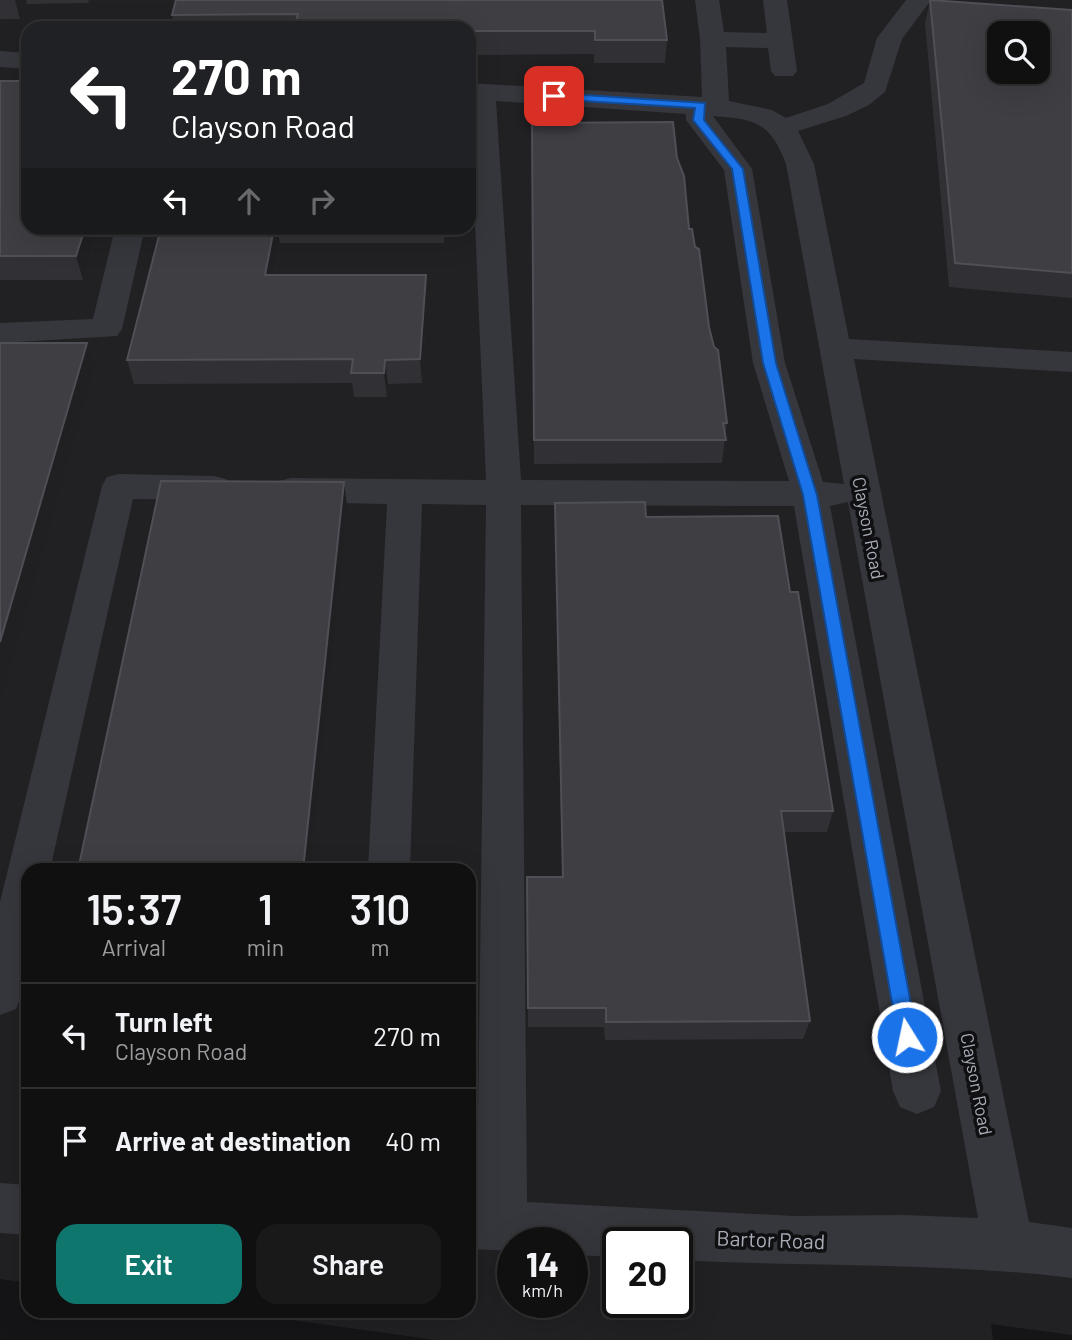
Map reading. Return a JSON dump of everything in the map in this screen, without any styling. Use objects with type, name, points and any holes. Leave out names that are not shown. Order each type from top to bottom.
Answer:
[{"type":"street","points":[[707,0],[713,39],[708,106],[699,120],[738,169],[769,363],[810,495],[917,1091]]},
{"type":"street","points":[[775,0],[784,71]]},
{"type":"street","points":[[476,91],[708,106],[763,114],[777,120],[781,128],[838,110],[860,99],[876,86],[890,38],[923,5]]},
{"type":"street","points":[[713,39],[780,41]]},
{"type":"street","points":[[0,59],[21,60]]},
{"type":"street","points":[[476,118],[504,492],[485,1224]]},
{"type":"street","name":"Clayson Road","points":[[781,128],[800,164],[1008,1245]]},
{"type":"street","points":[[0,333],[106,329],[128,235]]},
{"type":"street","points":[[834,348],[1072,362]]},
{"type":"street","points":[[31,863],[119,486],[405,492],[862,494]]},
{"type":"street","points":[[389,863],[405,492]]},
{"type":"street","points":[[0,994],[21,906]]},
{"type":"street","points":[[0,1208],[21,1210]]},
{"type":"street","name":"Bartor Road","points":[[485,1224],[793,1241],[904,1240],[1008,1245],[1072,1253]]},
{"type":"shaded area","points":[[0,0],[1072,0],[1072,1335],[991,1324],[993,1340],[436,1340],[277,1318],[476,1318],[476,863],[21,863],[21,1282],[0,1279]]},
{"type":"building","points":[[176,0],[662,0],[667,40],[595,40],[595,31],[476,31],[476,21],[296,21],[298,14],[172,15]]},
{"type":"building","points":[[930,0],[1072,10],[1072,273],[955,263]]},
{"type":"building","points":[[0,81],[21,81],[21,235],[83,235],[76,256],[0,256]]},
{"type":"building","points":[[673,122],[677,158],[684,176],[689,229],[692,229],[695,247],[699,249],[709,327],[714,347],[718,350],[727,423],[723,423],[726,440],[534,440],[532,123]]},
{"type":"building","points":[[159,235],[273,235],[265,275],[426,275],[420,359],[385,360],[384,373],[351,373],[353,359],[127,360]]},
{"type":"building","points":[[0,343],[87,343],[0,642]]},
{"type":"building","points":[[161,481],[344,482],[304,863],[79,863]]},
{"type":"building","points":[[645,502],[646,517],[778,516],[790,592],[798,592],[833,811],[781,811],[810,1021],[606,1022],[606,1008],[528,1008],[527,877],[563,877],[555,503]]},
{"type":"route","points":[[554,96],[701,105],[699,120],[738,169],[769,363],[810,495],[907,1037]]}]
